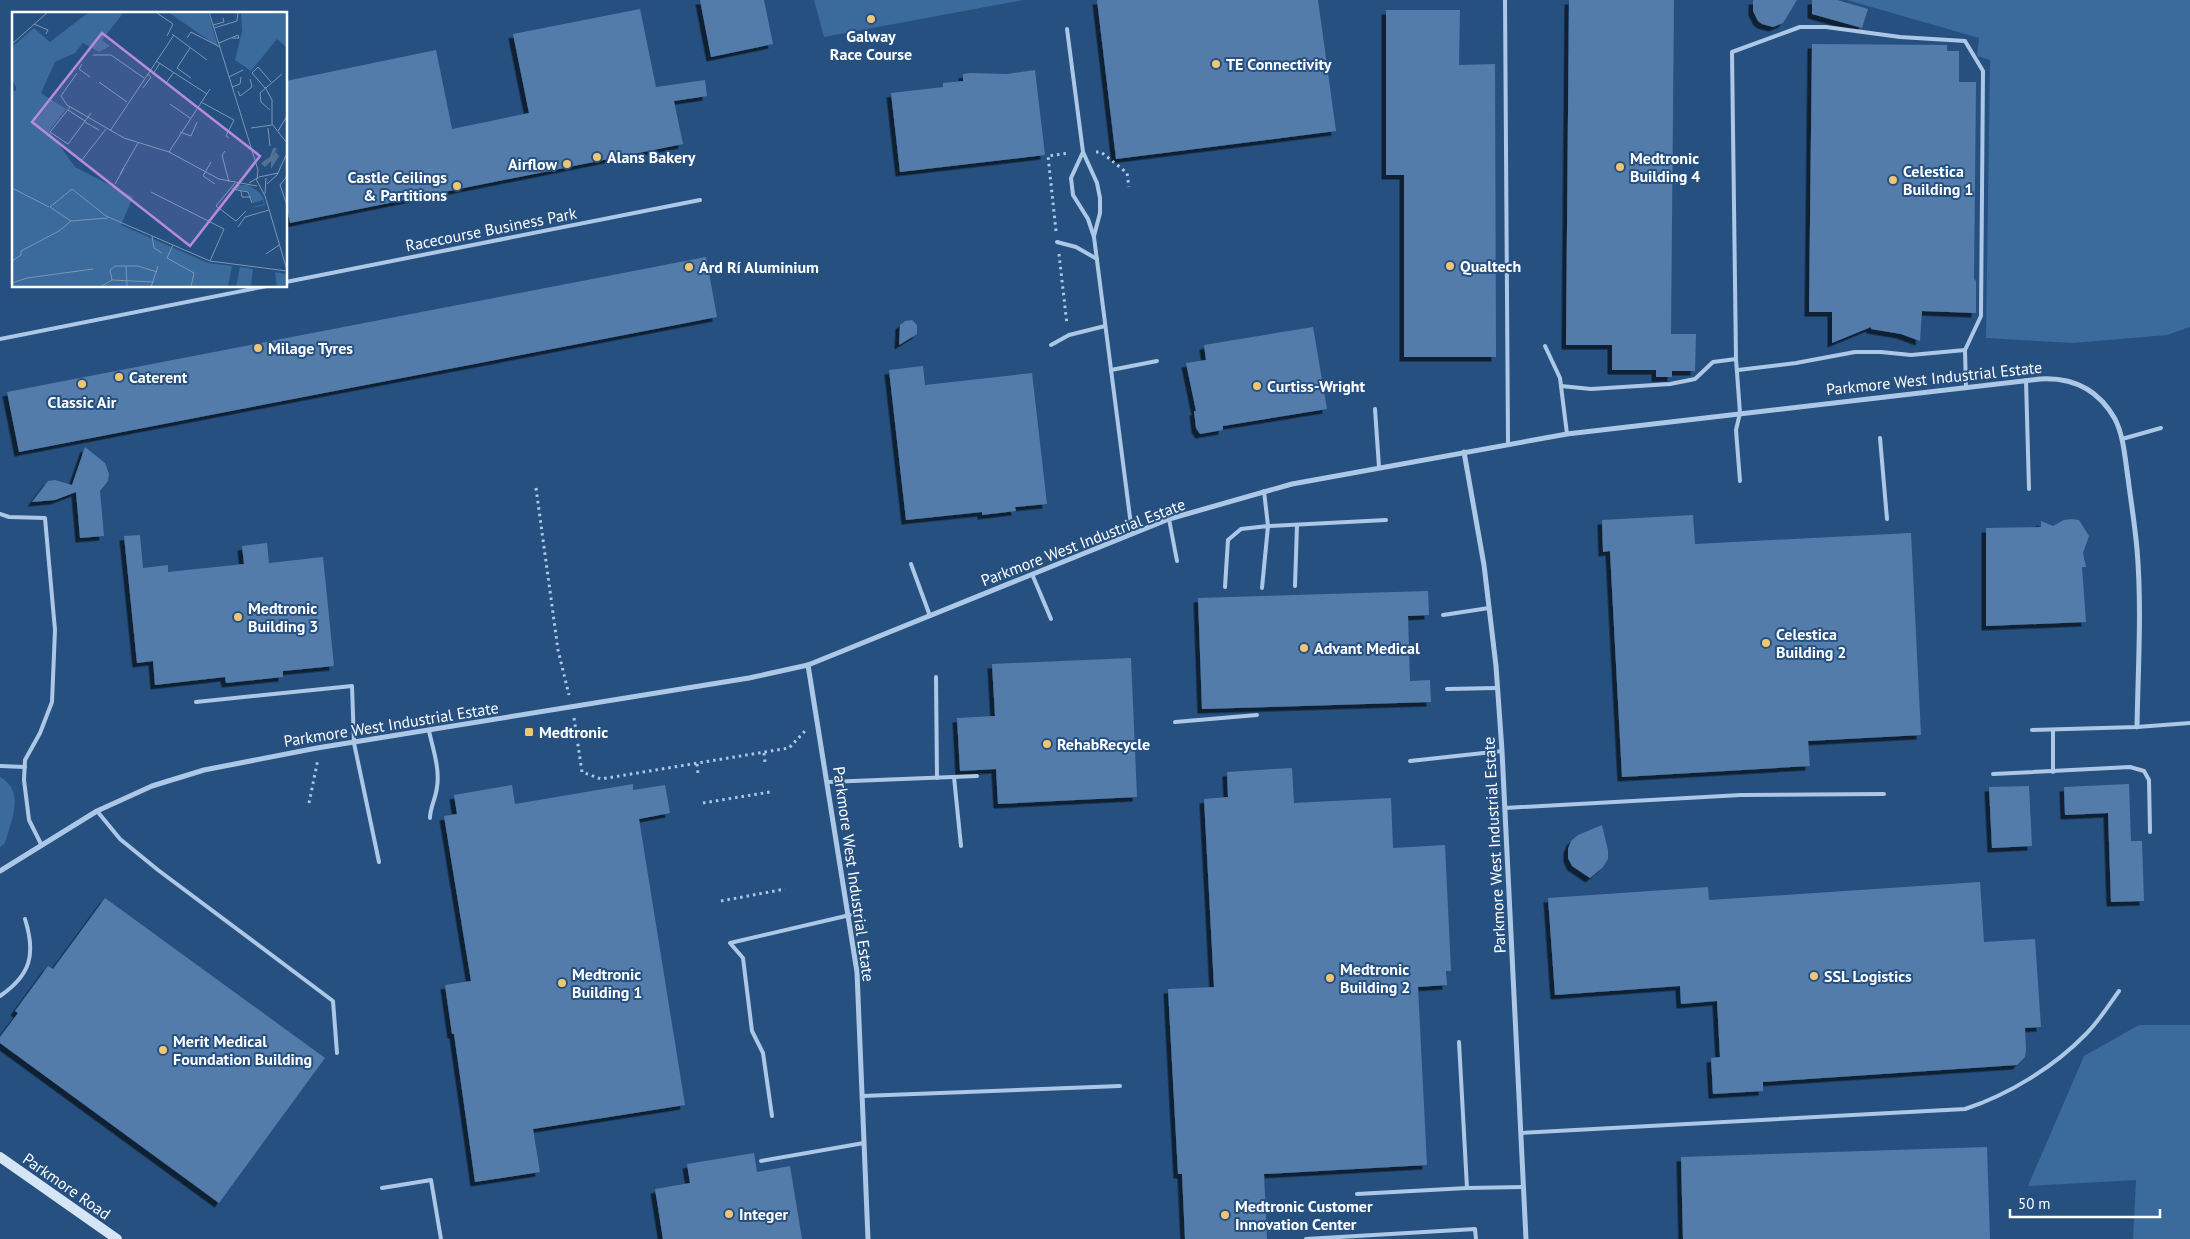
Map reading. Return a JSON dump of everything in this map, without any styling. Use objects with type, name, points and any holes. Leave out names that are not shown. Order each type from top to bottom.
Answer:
[{"type":"street","name":"Parkmore West Industrial Estate","points":[[0,871],[96,811],[152,786],[204,770],[317,748],[748,678],[808,665],[1132,532],[1264,491],[1508,443],[1567,434],[2026,380],[2057,378],[2071,380],[2084,387],[2108,408],[2122,439],[2137,551],[2137,727]]},
{"type":"street","name":"Parkmore West Industrial Estate","points":[[1464,452],[1484,565],[1498,688],[1526,1239]]},
{"type":"street","name":"Parkmore West Industrial Estate","points":[[808,665],[858,972],[868,1239]]},
{"type":"street","name":"Parkmore Road","points":[[0,1157],[117,1239]]},
{"type":"lane","points":[[1505,0],[1508,443]]},
{"type":"lane","points":[[1740,481],[1736,430],[1740,413],[1736,359],[1732,52],[1800,27],[1826,27],[1900,37],[1965,41],[1983,71],[1981,316],[1964,350],[1966,387]]},
{"type":"lane","points":[[1067,29],[1083,152],[1097,183],[1100,198],[1100,212],[1094,237]]},
{"type":"lane","points":[[1083,152],[1071,178],[1073,195],[1088,219],[1094,237],[1132,532]]},
{"type":"lane","name":"Racecourse Business Park","points":[[288,282],[700,200]]},
{"type":"lane","points":[[1057,242],[1076,247],[1097,259]]},
{"type":"lane","points":[[0,339],[257,288]]},
{"type":"lane","points":[[1051,346],[1068,335],[1105,326]]},
{"type":"lane","points":[[1546,346],[1560,378],[1567,434]]},
{"type":"lane","points":[[1738,370],[1796,363],[1855,352],[1911,355],[1964,350]]},
{"type":"lane","points":[[1561,386],[1591,389],[1670,384],[1696,379],[1713,362],[1736,359]]},
{"type":"lane","points":[[1111,370],[1157,361]]},
{"type":"lane","points":[[2026,380],[2029,489]]},
{"type":"lane","points":[[1375,409],[1379,468]]},
{"type":"lane","points":[[2122,439],[2161,428]]},
{"type":"lane","points":[[1880,438],[1887,519]]},
{"type":"lane","points":[[1262,588],[1268,526],[1264,491]]},
{"type":"lane","points":[[0,514],[8,517],[45,518],[55,630],[52,702],[40,733],[25,760],[24,780],[29,820],[41,844]]},
{"type":"lane","points":[[1169,519],[1177,561]]},
{"type":"lane","points":[[1225,587],[1228,540],[1241,530],[1268,526],[1386,520]]},
{"type":"lane","points":[[1295,586],[1297,525]]},
{"type":"lane","points":[[911,564],[930,616]]},
{"type":"lane","points":[[1032,574],[1051,619]]},
{"type":"lane","points":[[1443,615],[1490,608]]},
{"type":"lane","points":[[936,677],[937,778]]},
{"type":"lane","points":[[196,702],[352,686],[354,743],[379,862]]},
{"type":"lane","points":[[1447,690],[1498,688]]},
{"type":"lane","points":[[1175,722],[1257,715]]},
{"type":"lane","points":[[2032,730],[2137,727],[2190,723]]},
{"type":"lane","points":[[2053,730],[2053,772]]},
{"type":"lane","points":[[429,731],[438,785],[432,802],[430,818]]},
{"type":"lane","points":[[1410,761],[1502,751]]},
{"type":"lane","points":[[0,766],[25,767]]},
{"type":"lane","points":[[1994,774],[2130,767],[2144,771],[2149,780],[2150,832]]},
{"type":"lane","points":[[828,782],[977,776]]},
{"type":"lane","points":[[954,778],[961,846]]},
{"type":"lane","points":[[1505,808],[1741,795],[1884,794]]},
{"type":"lane","points":[[96,811],[120,839],[158,870],[333,1001],[337,1053]]},
{"type":"lane","points":[[772,1116],[763,1053],[752,1031],[743,958],[730,943],[850,915]]},
{"type":"lane","points":[[0,996],[13,988],[26,970],[31,954],[28,931],[24,919]]},
{"type":"lane","points":[[1521,1133],[1965,1109],[1992,1100],[2052,1063],[2086,1034],[2120,991]]},
{"type":"lane","points":[[1460,1042],[1467,1188]]},
{"type":"lane","points":[[862,1096],[1120,1086]]},
{"type":"lane","points":[[761,1161],[864,1143]]},
{"type":"lane","points":[[382,1188],[430,1180],[441,1239]]},
{"type":"lane","points":[[1356,1194],[1523,1187]]},
{"type":"lane","points":[[1306,1239],[1475,1230],[1476,1239]]},
{"type":"path","points":[[310,803],[318,766],[317,748]]},
{"type":"path","points":[[764,754],[765,762]]},
{"type":"path","points":[[697,764],[698,774]]},
{"type":"path","points":[[703,803],[770,792]]},
{"type":"path","points":[[721,900],[785,889]]},
{"type":"shaded area","name":"Galway Race Course","points":[[814,0],[1023,0],[824,37]]},
{"type":"shaded area","points":[[1847,0],[2190,0],[2190,327],[2167,335],[2073,343],[1986,338],[1990,60],[1977,56],[1979,38]]},
{"type":"shaded area","points":[[0,777],[13,790],[15,807],[5,843],[0,847]]},
{"type":"shaded area","points":[[2139,1025],[2190,1025],[2190,1239],[2133,1239],[2136,1180],[2028,1186],[2084,1056]]},
{"type":"building","points":[[700,0],[764,0],[773,44],[711,57]]},
{"type":"building","points":[[1097,0],[1318,0],[1336,131],[1116,159]]},
{"type":"building","name":"Medtronic Building 4","points":[[1569,0],[1674,0],[1671,334],[1696,334],[1695,371],[1672,371],[1672,377],[1656,377],[1656,370],[1612,370],[1612,345],[1566,345]]},
{"type":"building","points":[[1753,0],[1797,0],[1783,23],[1773,27],[1758,21],[1753,11]]},
{"type":"building","points":[[1812,0],[1837,0],[1868,9],[1862,28],[1812,14]]},
{"type":"building","points":[[640,9],[656,87],[705,80],[707,96],[674,101],[683,144],[290,223],[288,213],[288,81],[436,50],[452,129],[529,113],[513,34]]},
{"type":"building","name":"Qualtech","points":[[1386,10],[1460,10],[1459,65],[1495,64],[1496,357],[1404,357],[1404,175],[1386,175]]},
{"type":"building","name":"Celestica Building 1","points":[[1812,44],[1947,45],[1947,51],[1959,51],[1959,82],[1976,82],[1974,279],[1976,281],[1976,313],[1922,311],[1920,341],[1901,334],[1871,329],[1871,327],[1832,343],[1832,312],[1809,312]]},
{"type":"building","points":[[1035,70],[1045,155],[900,172],[891,93],[943,87],[943,83],[963,81],[963,74],[1007,74]]},
{"type":"building","points":[[706,257],[717,317],[19,452],[7,392]]},
{"type":"building","points":[[912,320],[917,325],[917,334],[899,345],[900,325],[905,321]]},
{"type":"building","name":"Curtiss-Wright","points":[[1313,327],[1327,409],[1223,426],[1223,430],[1200,434],[1196,428],[1194,411],[1196,411],[1186,363],[1206,360],[1204,345]]},
{"type":"building","points":[[923,366],[925,385],[1032,373],[1047,504],[1015,507],[1016,511],[982,515],[982,512],[906,520],[889,370]]},
{"type":"building","points":[[85,447],[105,463],[109,474],[108,481],[100,491],[104,536],[80,538],[76,492],[55,500],[32,502],[48,481],[55,480],[72,485]]},
{"type":"building","name":"Celestica Building 2","points":[[1693,515],[1695,544],[1911,533],[1921,735],[1808,741],[1810,766],[1622,777],[1610,551],[1603,552],[1602,520]]},
{"type":"building","points":[[2064,520],[2079,520],[2089,536],[2083,553],[2086,567],[2082,567],[2086,622],[1986,626],[1986,528],[2041,527],[2041,521],[2053,526]]},
{"type":"building","name":"Medtronic Building 3","points":[[140,535],[143,568],[168,565],[168,572],[244,564],[242,546],[267,543],[269,563],[323,557],[334,666],[283,671],[283,677],[226,683],[225,677],[155,685],[153,661],[137,663],[124,536]]},
{"type":"building","name":"Advant Medical","points":[[1428,591],[1429,615],[1408,616],[1410,681],[1430,680],[1431,702],[1202,709],[1198,598]]},
{"type":"building","name":"RehabRecycle","points":[[1131,658],[1137,797],[998,804],[996,769],[960,771],[957,718],[995,716],[992,664]]},
{"type":"building","name":"Medtronic Building 2","points":[[1292,768],[1294,803],[1391,798],[1393,848],[1445,845],[1451,971],[1446,971],[1447,985],[1418,987],[1427,1165],[1264,1174],[1267,1239],[1185,1239],[1182,1174],[1178,1174],[1168,989],[1214,987],[1204,799],[1228,797],[1227,772]]},
{"type":"building","name":"Medtronic Building 1","points":[[633,784],[633,790],[665,785],[670,813],[639,819],[685,1105],[533,1129],[540,1172],[475,1182],[454,1034],[452,1034],[445,985],[471,981],[444,816],[457,814],[454,795],[512,785],[515,804]]},
{"type":"building","points":[[2129,784],[2131,841],[2142,841],[2144,901],[2111,902],[2108,813],[2065,815],[2064,787]]},
{"type":"building","points":[[2029,786],[2032,846],[1992,848],[1989,787]]},
{"type":"building","points":[[1602,825],[1608,850],[1608,859],[1603,867],[1590,878],[1572,866],[1568,858],[1568,849],[1571,841],[1578,835]]},
{"type":"building","points":[[1980,882],[1984,942],[2035,939],[2041,1027],[2025,1028],[2025,1057],[2017,1065],[1763,1082],[1763,1091],[1713,1094],[1711,1058],[1720,1057],[1717,1001],[1681,1004],[1680,986],[1555,995],[1548,898],[1708,887],[1709,900]]},
{"type":"building","name":"Merit Medical Foundation Building","points":[[105,898],[325,1058],[219,1203],[0,1043],[0,1037],[18,1013],[15,1011],[48,966],[53,969]]},
{"type":"building","points":[[1987,1147],[1990,1239],[1683,1239],[1681,1157]]},
{"type":"building","name":"Integer","points":[[754,1153],[757,1172],[790,1166],[802,1239],[663,1239],[655,1189],[690,1183],[687,1164]]},
{"type":"place","name":"Galway Race Course","points":[[871,19]]},
{"type":"place","name":"TE Connectivity","points":[[1216,64]]},
{"type":"place","name":"Alans Bakery","points":[[597,157]]},
{"type":"place","name":"Airflow","points":[[567,164]]},
{"type":"place","name":"Medtronic Building 4","points":[[1620,167]]},
{"type":"place","name":"Celestica Building 1","points":[[1893,180]]},
{"type":"place","name":"Castle Ceilings & Partitions","points":[[457,186]]},
{"type":"place","name":"Qualtech","points":[[1450,266]]},
{"type":"place","name":"Ard Rí Aluminium","points":[[689,267]]},
{"type":"place","name":"Milage Tyres","points":[[258,348]]},
{"type":"place","name":"Caterent","points":[[119,377]]},
{"type":"place","name":"Classic Air","points":[[82,384]]},
{"type":"place","name":"Curtiss-Wright","points":[[1257,386]]},
{"type":"place","name":"Medtronic Building 3","points":[[238,617]]},
{"type":"place","name":"Celestica Building 2","points":[[1766,643]]},
{"type":"place","name":"Advant Medical","points":[[1304,648]]},
{"type":"place","name":"Medtronic","points":[[529,732]]},
{"type":"place","name":"RehabRecycle","points":[[1047,744]]},
{"type":"place","name":"SSL Logistics","points":[[1814,976]]},
{"type":"place","name":"Medtronic Building 2","points":[[1330,978]]},
{"type":"place","name":"Medtronic Building 1","points":[[562,983]]},
{"type":"place","name":"Merit Medical Foundation Building","points":[[163,1050]]},
{"type":"place","name":"Integer","points":[[729,1214]]},
{"type":"place","name":"Medtronic Customer Innovation Center","points":[[1225,1215]]}]
